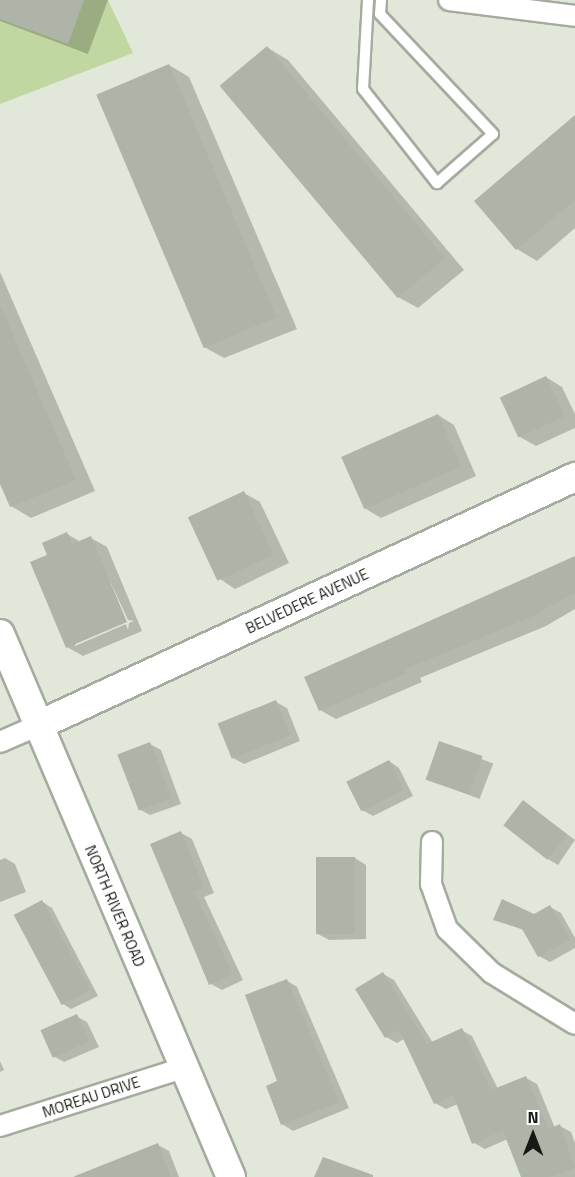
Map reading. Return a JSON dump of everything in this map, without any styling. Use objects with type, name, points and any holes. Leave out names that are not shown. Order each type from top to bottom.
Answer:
[{"type":"main road","name":"BELVEDERE AVENUE","points":[[39,725],[575,477]]},
{"type":"main road","name":"NORTH RIVER ROAD","points":[[0,634],[231,1177]]},
{"type":"street","points":[[448,0],[575,16]]},
{"type":"street","points":[[0,742],[39,725]]},
{"type":"street","points":[[432,842],[431,884],[447,929],[492,973],[575,1024]]},
{"type":"street","name":"MOREAU DRIVE","points":[[0,1126],[183,1068]]},
{"type":"lane","points":[[368,0],[363,89],[437,183],[493,134],[380,14],[381,0]]},
{"type":"green space","points":[[84,0],[108,0],[133,53],[0,104],[0,19]]},
{"type":"building","points":[[0,0],[84,0],[68,44],[0,19]]},
{"type":"building","points":[[267,46],[445,258],[398,298],[220,86]]},
{"type":"building","points":[[169,64],[276,317],[204,348],[96,95]]},
{"type":"building","points":[[575,115],[575,200],[516,250],[474,201]]},
{"type":"building","points":[[0,305],[76,480],[10,507],[0,484]]},
{"type":"building","points":[[546,376],[565,416],[518,437],[500,398]]},
{"type":"building","points":[[438,414],[461,466],[364,509],[341,457]]},
{"type":"building","points":[[244,491],[274,554],[217,581],[188,517]]},
{"type":"building","points":[[67,532],[72,544],[91,536],[127,622],[66,648],[30,562],[47,555],[42,543]]},
{"type":"building","points":[[575,556],[575,593],[531,617],[405,669],[407,673],[319,711],[304,677]]},
{"type":"building","points":[[276,700],[290,735],[232,759],[218,724]]},
{"type":"building","points":[[439,741],[482,756],[469,795],[426,780]]},
{"type":"building","points":[[150,742],[172,798],[139,811],[117,755]]},
{"type":"building","points":[[389,760],[404,789],[361,811],[346,782]]},
{"type":"building","points":[[523,800],[567,834],[547,860],[503,825]]},
{"type":"building","points":[[181,831],[204,887],[194,891],[233,974],[209,985],[150,844]]},
{"type":"building","points":[[316,857],[355,857],[355,934],[316,934]]},
{"type":"building","points":[[502,899],[534,914],[550,905],[570,940],[538,957],[522,929],[493,920]]},
{"type":"building","points":[[42,900],[90,990],[62,1005],[14,915]]},
{"type":"building","points":[[383,972],[427,1044],[462,1028],[491,1090],[526,1076],[548,1129],[560,1124],[575,1168],[550,1177],[521,1177],[503,1131],[472,1144],[453,1095],[434,1104],[399,1030],[385,1038],[355,989]]},
{"type":"building","points":[[287,979],[339,1102],[281,1125],[266,1086],[277,1081],[245,995]]},
{"type":"building","points":[[77,1014],[89,1041],[53,1058],[40,1030]]},
{"type":"building","points":[[158,1143],[171,1177],[75,1177],[75,1176]]},
{"type":"building","points":[[323,1157],[373,1175],[373,1177],[314,1177]]}]
